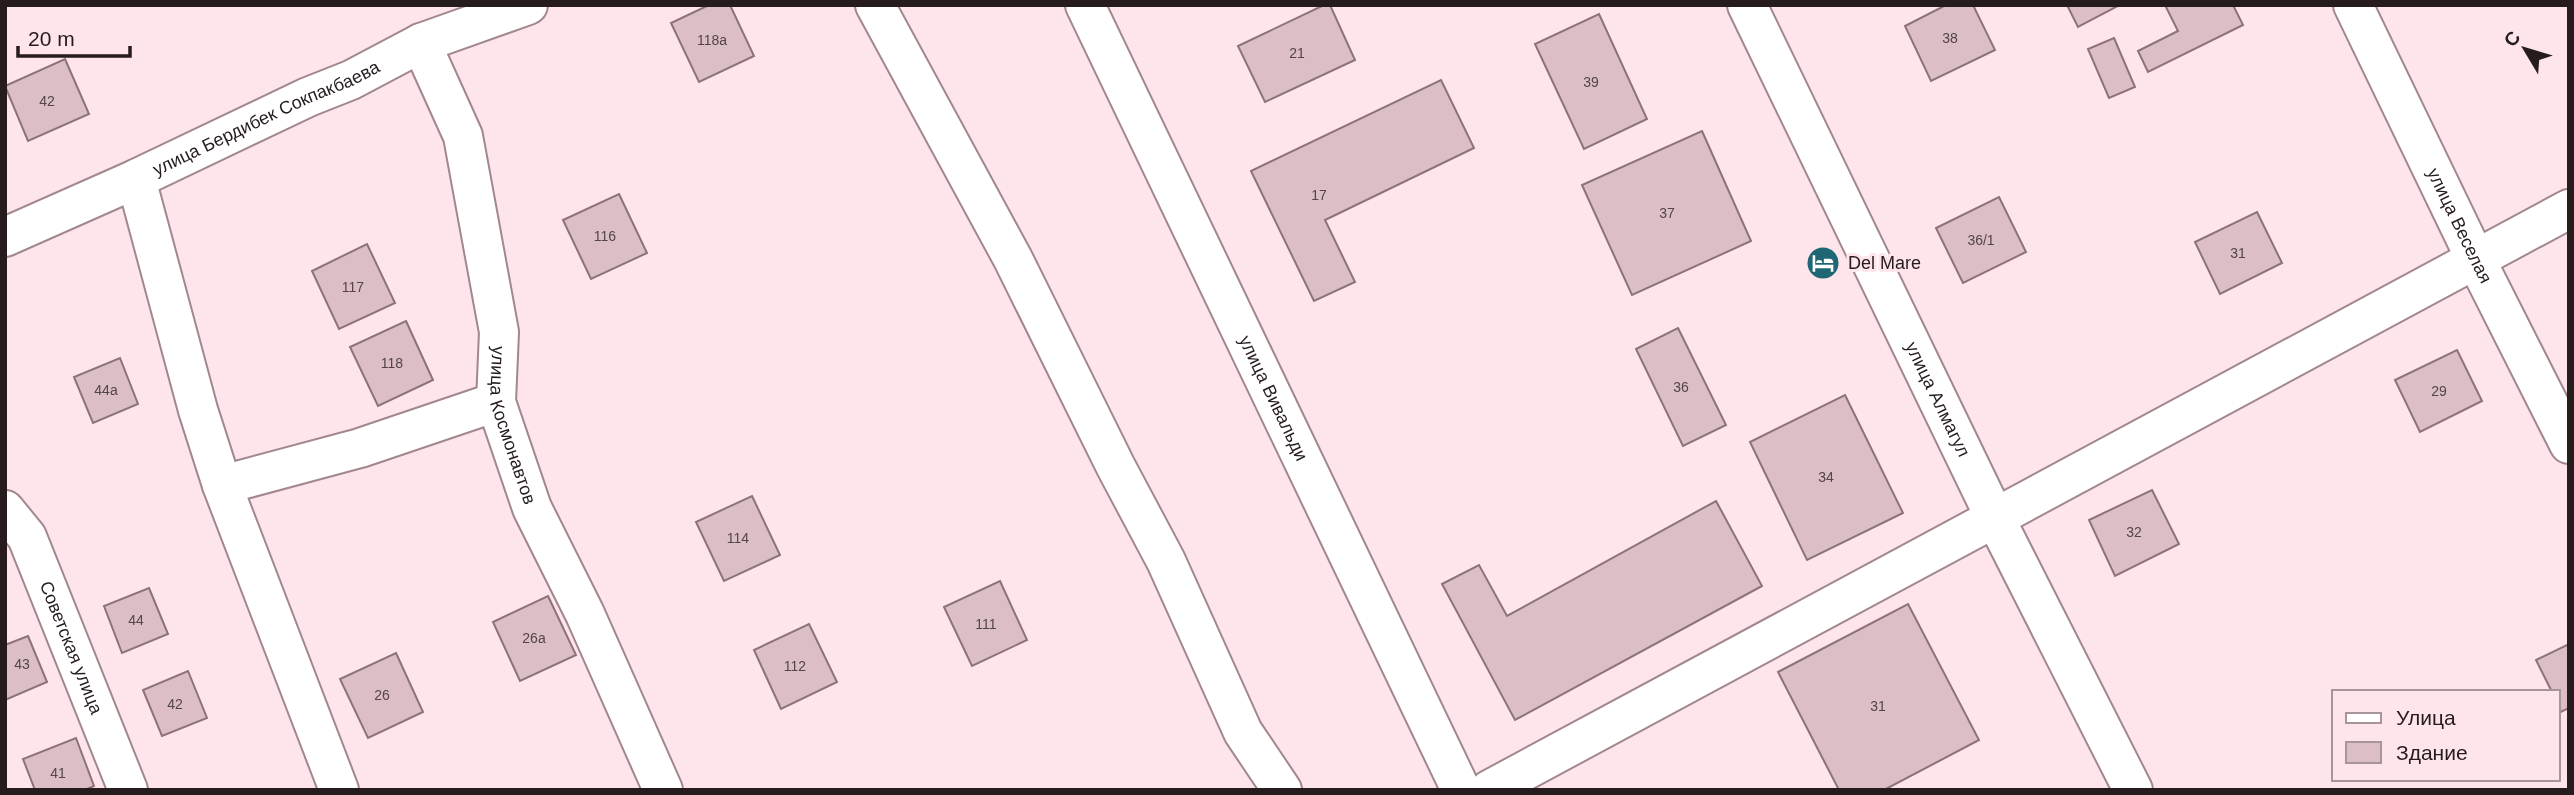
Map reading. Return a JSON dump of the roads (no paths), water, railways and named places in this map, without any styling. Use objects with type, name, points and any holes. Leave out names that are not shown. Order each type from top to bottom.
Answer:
[{"type":"street","name":"улица Бердибек Сокпакбаева","points":[[5,237],[136,179],[308,97],[351,80],[421,43],[528,5]]},
{"type":"street","points":[[875,5],[1013,259],[1115,467],[1166,561],[1243,732],[1282,790]]},
{"type":"street","name":"улица Вивальди","points":[[1085,5],[1461,790]]},
{"type":"street","name":"улица Алмагул","points":[[1747,5],[1995,518],[2133,790]]},
{"type":"street","name":"улица Веселая","points":[[2353,5],[2476,260],[2569,444]]},
{"type":"street","name":"улица Космонавтов","points":[[421,43],[463,136],[499,332],[496,402],[532,508],[584,614],[663,790]]},
{"type":"street","points":[[136,179],[198,410],[222,485],[339,790]]},
{"type":"street","points":[[1489,790],[2569,209]]},
{"type":"street","points":[[222,485],[360,448],[496,402]]},
{"type":"street","name":"Советская улица","points":[[5,510],[27,537],[128,790]]},
{"type":"place","name":"Del Mare","points":[[1823,263]]}]
